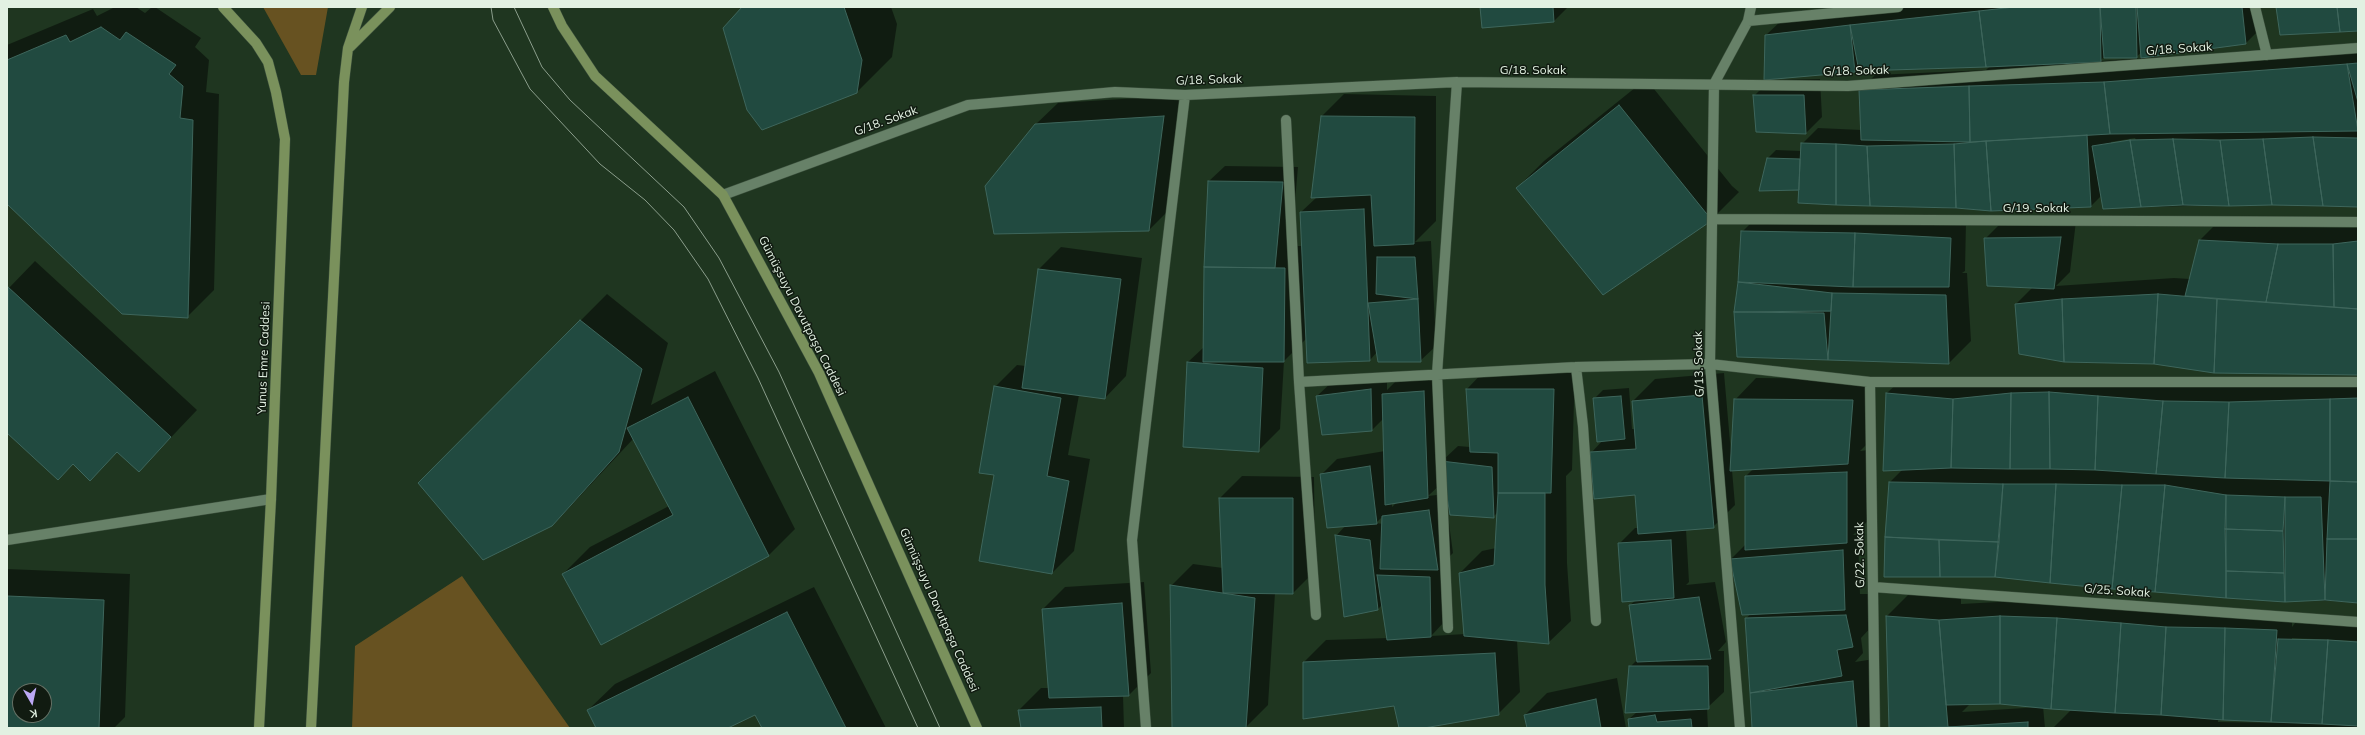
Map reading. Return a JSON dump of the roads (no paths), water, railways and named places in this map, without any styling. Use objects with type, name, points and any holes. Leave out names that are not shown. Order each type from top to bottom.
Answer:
[{"type":"main road","name":"Yunus Emre Caddesi","points":[[223,7],[256,43],[268,62],[276,92],[285,139],[271,499],[259,728]]},
{"type":"main road","points":[[311,728],[330,328],[344,82],[348,48],[362,7]]},
{"type":"main road","points":[[348,48],[390,7]]},
{"type":"main road","name":"Gümüşsuyu Davutpaşa Caddesi","points":[[553,7],[562,26],[595,76],[723,195],[819,373],[977,728]]},
{"type":"street","name":"G/13. Sokak","points":[[1740,728],[1710,364],[1714,219],[1714,84],[1748,21],[1751,7]]},
{"type":"street","points":[[1748,21],[1898,7]]},
{"type":"street","points":[[2255,7],[2267,55]]},
{"type":"street","name":"G/18. Sokak","points":[[723,195],[968,105],[1115,92],[1185,95],[1457,82],[1848,86],[2358,48]]},
{"type":"street","points":[[1448,628],[1437,374],[1457,82]]},
{"type":"street","points":[[1146,728],[1132,540],[1185,95]]},
{"type":"street","points":[[1286,120],[1299,382],[1316,615]]},
{"type":"street","name":"G/19. Sokak","points":[[1714,219],[2358,222]]},
{"type":"street","points":[[1299,382],[1576,367],[1710,364],[1870,382],[2358,382]]},
{"type":"street","points":[[1576,367],[1583,426],[1596,621]]},
{"type":"street","name":"G/22. Sokak","points":[[1870,382],[1875,728]]},
{"type":"street","points":[[7,540],[271,499]]},
{"type":"street","name":"G/25. Sokak","points":[[1873,586],[2358,622]]},
{"type":"tram line","points":[[491,7],[493,20],[530,89],[600,164],[645,200],[674,230],[708,279],[758,378],[918,728]]},
{"type":"tram line","points":[[514,7],[542,67],[570,100],[684,207],[719,258],[779,372],[940,728]]}]
